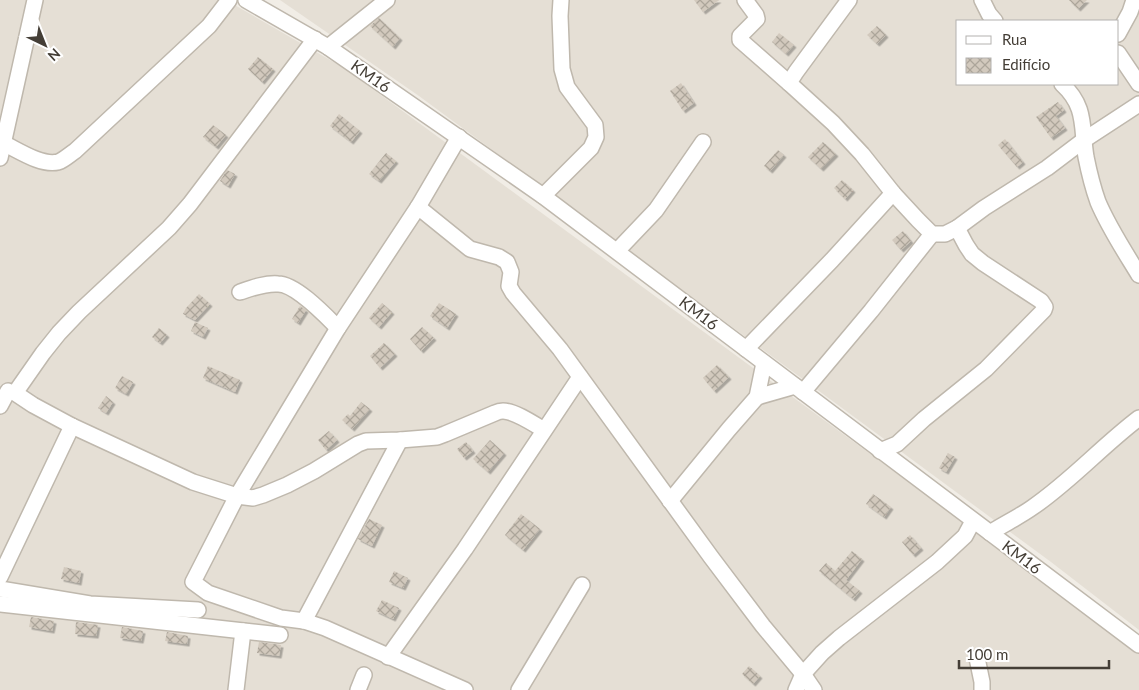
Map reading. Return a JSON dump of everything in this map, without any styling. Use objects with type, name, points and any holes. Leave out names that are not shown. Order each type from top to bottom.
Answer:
[{"type":"street","points":[[0,158],[35,0]]},
{"type":"street","points":[[3,143],[38,160],[50,163],[60,161],[75,151],[209,26],[229,0]]},
{"type":"street","name":"KM16","points":[[246,0],[322,43],[543,196],[1139,645]]},
{"type":"street","points":[[0,406],[8,391],[59,333],[169,228],[322,43],[387,0]]},
{"type":"street","points":[[543,196],[591,148],[596,137],[595,125],[567,87],[562,69],[561,0]]},
{"type":"street","points":[[745,0],[757,18],[740,36],[740,40],[833,123],[862,154],[893,193],[932,234],[945,234],[957,228],[1139,104]]},
{"type":"street","points":[[790,83],[849,0]]},
{"type":"street","points":[[982,0],[994,20]]},
{"type":"street","points":[[1119,32],[1135,2]]},
{"type":"street","points":[[1119,54],[1139,84]]},
{"type":"street","points":[[1063,85],[1074,98],[1081,112],[1088,165],[1098,202],[1139,276]]},
{"type":"street","points":[[460,137],[418,207],[338,328],[237,496],[193,582],[208,593],[281,618],[304,621],[325,628],[464,690]]},
{"type":"street","points":[[617,251],[656,210],[703,142]]},
{"type":"street","points":[[746,349],[832,260],[893,193]]},
{"type":"street","points":[[418,207],[470,249],[499,256],[507,262],[511,272],[509,286],[513,293],[560,349],[757,618],[814,690]]},
{"type":"street","points":[[880,451],[898,444],[924,419],[986,369],[1044,310],[1045,307],[1042,301],[972,254],[957,228]]},
{"type":"street","points":[[757,397],[799,389],[871,311],[932,234]]},
{"type":"street","points":[[240,292],[264,284],[281,284],[312,302],[338,328]]},
{"type":"street","points":[[670,501],[757,397],[764,363]]},
{"type":"street","points":[[388,656],[465,548],[580,377]]},
{"type":"street","points":[[8,391],[72,426],[193,482],[237,496],[253,498],[287,485],[366,441],[436,437],[503,411],[511,413],[544,430]]},
{"type":"street","points":[[990,533],[1033,507],[1139,418]]},
{"type":"street","points":[[0,577],[72,426]]},
{"type":"street","points":[[304,621],[400,440]]},
{"type":"street","points":[[796,690],[803,674],[822,653],[937,562],[965,536],[973,521]]},
{"type":"street","points":[[519,690],[582,586]]},
{"type":"street","points":[[0,589],[90,604],[198,610]]},
{"type":"street","points":[[0,604],[280,635]]},
{"type":"street","points":[[236,690],[243,631]]},
{"type":"street","points":[[977,658],[982,690]]},
{"type":"street","points":[[358,690],[364,675]]},
{"type":"shaded area","points":[[0,0],[226,0],[344,68],[1139,651],[1139,690],[0,690]]},
{"type":"shaded area","points":[[280,0],[1139,0],[1139,630],[1051,562],[419,96]]},
{"type":"building","points":[[694,0],[719,0],[703,12]]},
{"type":"building","points":[[1069,0],[1087,0],[1078,9]]},
{"type":"building","points":[[379,18],[400,38],[393,47],[370,26]]},
{"type":"building","points":[[877,26],[886,35],[877,44],[867,35]]},
{"type":"building","points":[[779,33],[794,45],[786,54],[772,42]]},
{"type":"building","points":[[258,57],[273,69],[262,82],[248,69]]},
{"type":"building","points":[[681,83],[694,103],[683,111],[670,91]]},
{"type":"building","points":[[1058,102],[1064,110],[1056,116],[1065,128],[1051,138],[1036,117]]},
{"type":"building","points":[[339,114],[360,131],[351,142],[330,126]]},
{"type":"building","points":[[213,125],[226,135],[216,147],[203,137]]},
{"type":"building","points":[[1005,139],[1023,162],[1017,167],[998,145]]},
{"type":"building","points":[[823,142],[836,154],[821,169],[808,157]]},
{"type":"building","points":[[778,150],[784,155],[770,171],[764,166]]},
{"type":"building","points":[[386,153],[396,161],[379,181],[369,174]]},
{"type":"building","points":[[227,170],[235,174],[228,186],[220,181]]},
{"type":"building","points":[[842,180],[853,190],[845,199],[834,188]]},
{"type":"building","points":[[903,231],[911,241],[901,250],[892,240]]},
{"type":"building","points":[[199,294],[210,304],[195,320],[183,314]]},
{"type":"building","points":[[382,303],[392,312],[379,327],[369,318]]},
{"type":"building","points":[[439,303],[456,314],[447,328],[430,316]]},
{"type":"building","points":[[300,306],[306,310],[298,323],[292,319]]},
{"type":"building","points":[[195,322],[208,328],[203,337],[191,331]]},
{"type":"building","points":[[422,327],[434,338],[421,351],[410,339]]},
{"type":"building","points":[[159,328],[167,335],[160,343],[152,337]]},
{"type":"building","points":[[384,343],[395,354],[380,368],[370,356]]},
{"type":"building","points":[[717,365],[729,377],[714,391],[703,378]]},
{"type":"building","points":[[208,366],[240,380],[235,392],[203,378]]},
{"type":"building","points":[[122,376],[133,382],[126,394],[115,388]]},
{"type":"building","points":[[106,396],[113,402],[106,413],[98,408]]},
{"type":"building","points":[[361,402],[370,409],[352,429],[342,420],[348,414],[350,416]]},
{"type":"building","points":[[329,431],[337,440],[326,450],[318,440]]},
{"type":"building","points":[[490,440],[504,453],[488,472],[473,459]]},
{"type":"building","points":[[466,442],[473,451],[464,458],[457,449]]},
{"type":"building","points":[[948,453],[955,457],[946,472],[939,468]]},
{"type":"building","points":[[873,494],[891,507],[884,517],[866,504]]},
{"type":"building","points":[[521,514],[540,529],[523,550],[505,535]]},
{"type":"building","points":[[369,519],[382,525],[372,546],[358,539]]},
{"type":"building","points":[[910,535],[921,548],[913,555],[902,542]]},
{"type":"building","points":[[852,551],[862,559],[846,580],[860,591],[853,599],[819,571],[826,563],[835,571]]},
{"type":"building","points":[[64,567],[81,571],[79,583],[61,579]]},
{"type":"building","points":[[394,571],[408,578],[403,588],[389,582]]},
{"type":"building","points":[[382,600],[399,608],[393,619],[376,611]]},
{"type":"building","points":[[31,617],[54,621],[52,631],[29,627]]},
{"type":"building","points":[[76,622],[98,625],[96,636],[75,634]]},
{"type":"building","points":[[122,627],[143,631],[141,641],[120,638]]},
{"type":"building","points":[[167,632],[188,636],[187,644],[165,641]]},
{"type":"building","points":[[259,642],[281,645],[279,656],[257,653]]},
{"type":"building","points":[[749,666],[760,676],[753,684],[742,674]]}]
